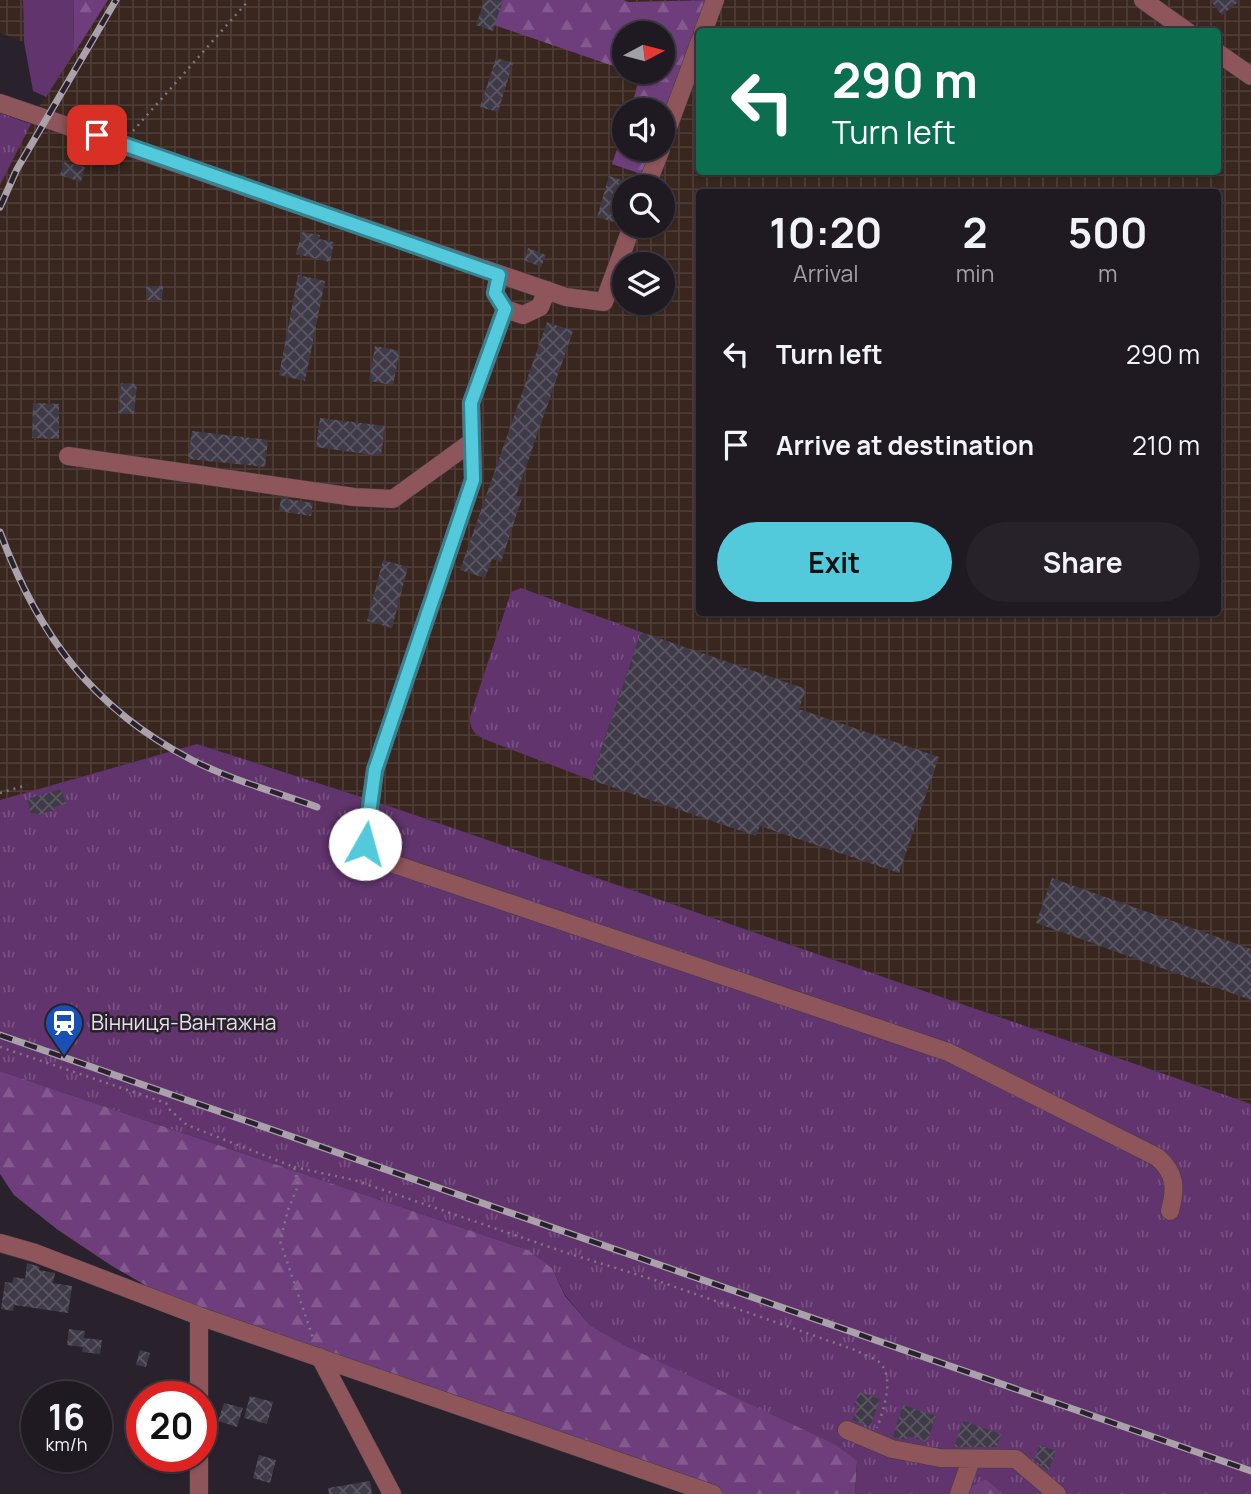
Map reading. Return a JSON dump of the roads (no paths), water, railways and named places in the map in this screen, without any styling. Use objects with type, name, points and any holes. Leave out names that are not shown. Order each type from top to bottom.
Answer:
[{"type":"street","points":[[705,28],[715,0]]},
{"type":"street","points":[[1143,0],[1182,28]]},
{"type":"street","points":[[675,109],[696,52]]},
{"type":"street","points":[[1221,55],[1251,76]]},
{"type":"street","points":[[0,103],[566,297],[604,302],[628,238]]},
{"type":"street","points":[[499,275],[495,293],[505,309],[523,315],[540,307],[547,290]]},
{"type":"street","points":[[505,309],[471,403],[473,480],[375,770],[365,844],[385,861],[948,1052],[1157,1157],[1167,1166],[1173,1178],[1175,1192],[1170,1211]]},
{"type":"street","points":[[68,456],[354,497],[393,499],[470,443]]},
{"type":"street","points":[[0,1243],[36,1253],[199,1316],[690,1490],[713,1494]]},
{"type":"street","points":[[199,1316],[199,1381]]},
{"type":"street","points":[[320,1357],[392,1494]]},
{"type":"street","points":[[847,1430],[892,1450],[940,1458],[1016,1459],[1057,1494]]},
{"type":"street","points":[[960,1494],[971,1460]]},
{"type":"street","points":[[200,1472],[200,1494]]},
{"type":"railway","points":[[0,207],[17,169],[116,0]]},
{"type":"railway","points":[[0,532],[32,604],[51,636],[73,666],[98,693],[157,740],[192,760],[238,780],[317,807]]},
{"type":"railway","points":[[0,1035],[1251,1471]]},
{"type":"place","name":"Вінниця-Вантажна","points":[[64,1057]]}]
